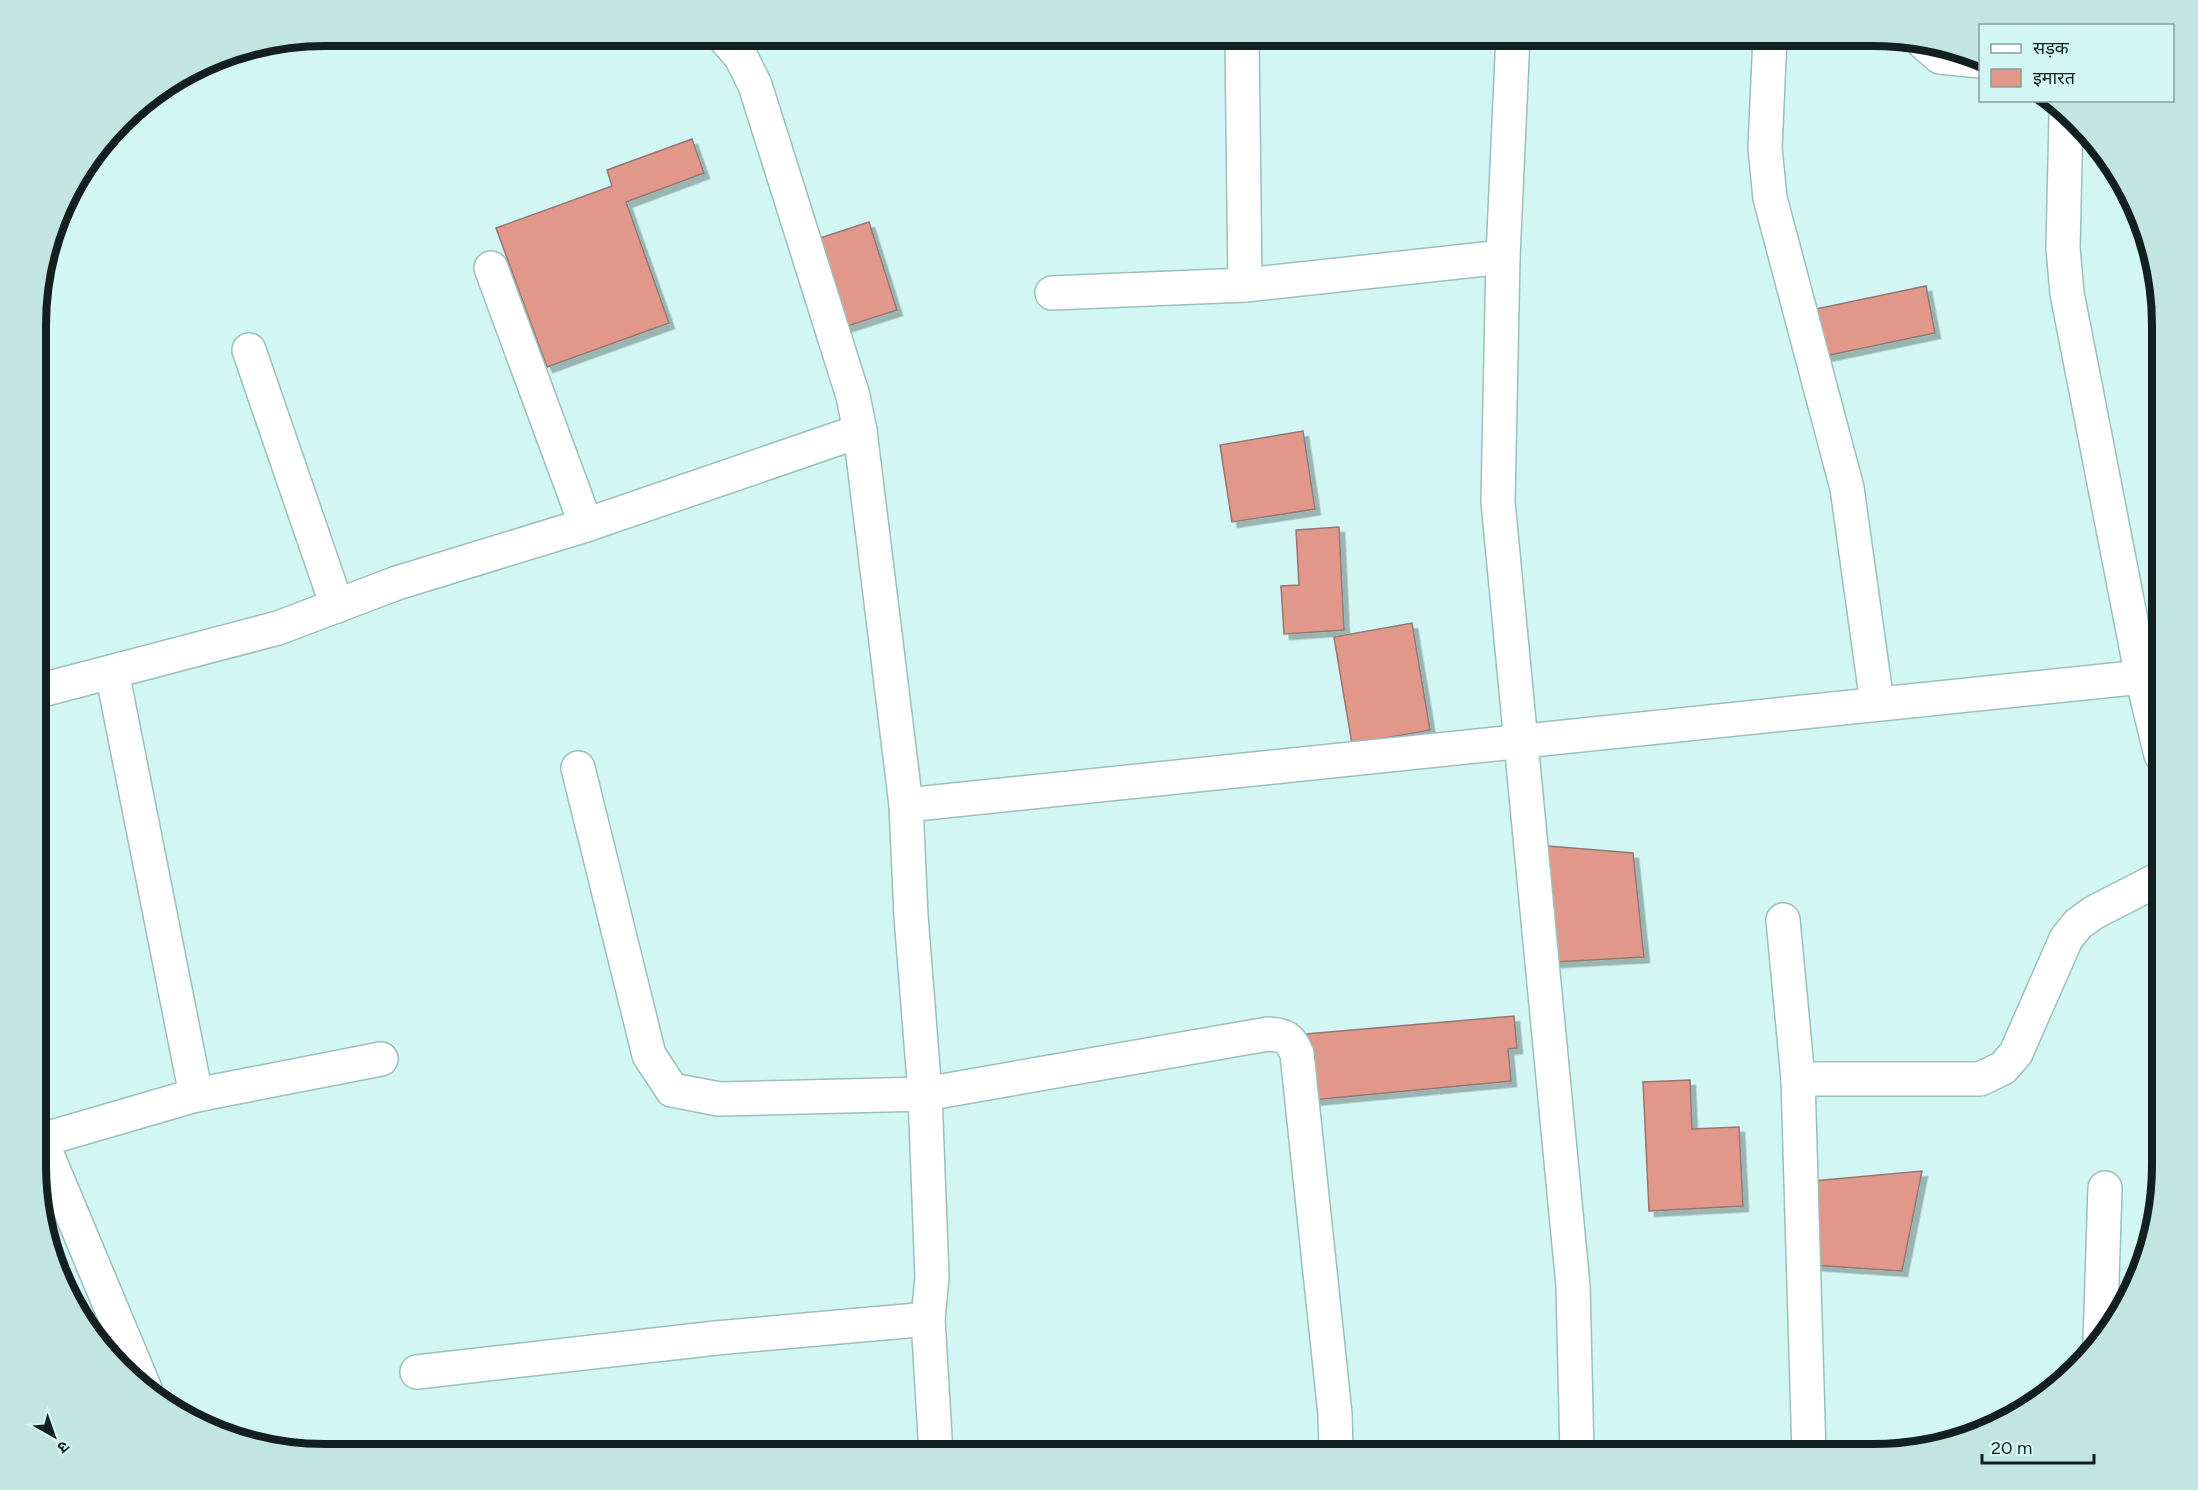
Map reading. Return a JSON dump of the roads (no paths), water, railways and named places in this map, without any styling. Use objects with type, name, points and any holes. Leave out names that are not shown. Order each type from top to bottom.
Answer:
[{"type":"street","points":[[742,46],[853,396],[860,431],[906,805],[911,916],[926,1094],[932,1277],[928,1319],[935,1444]]},
{"type":"street","points":[[1242,46],[1245,285]]},
{"type":"street","points":[[1513,46],[1503,257],[1498,502],[1573,1286],[1577,1444]]},
{"type":"street","points":[[1770,46],[1765,148],[1770,198],[1847,488],[1877,703]]},
{"type":"street","points":[[1937,54],[1940,57],[1952,58]]},
{"type":"street","points":[[2066,124],[2064,248],[2067,293],[2101,475],[2152,718]]},
{"type":"street","points":[[1052,293],[1245,285],[1503,257]]},
{"type":"street","points":[[491,268],[586,525]]},
{"type":"street","points":[[249,351],[337,606]]},
{"type":"street","points":[[46,689],[278,628],[397,584],[586,525],[860,431]]},
{"type":"street","points":[[112,672],[196,1095]]},
{"type":"street","points":[[906,805],[2142,677]]},
{"type":"street","points":[[578,768],[649,1055],[672,1090],[719,1099],[926,1094],[1268,1034],[1285,1036],[1292,1042],[1297,1054],[1335,1414],[1336,1444]]},
{"type":"street","points":[[1798,1079],[1980,1079],[2003,1068],[2016,1053],[2066,939],[2078,924],[2093,913],[2152,883]]},
{"type":"street","points":[[1784,920],[1798,1079],[1809,1444]]},
{"type":"street","points":[[46,1139],[196,1095],[381,1059]]},
{"type":"street","points":[[46,1155],[137,1369]]},
{"type":"street","points":[[2101,1324],[2105,1188]]},
{"type":"street","points":[[417,1372],[716,1338],[928,1319]]}]
